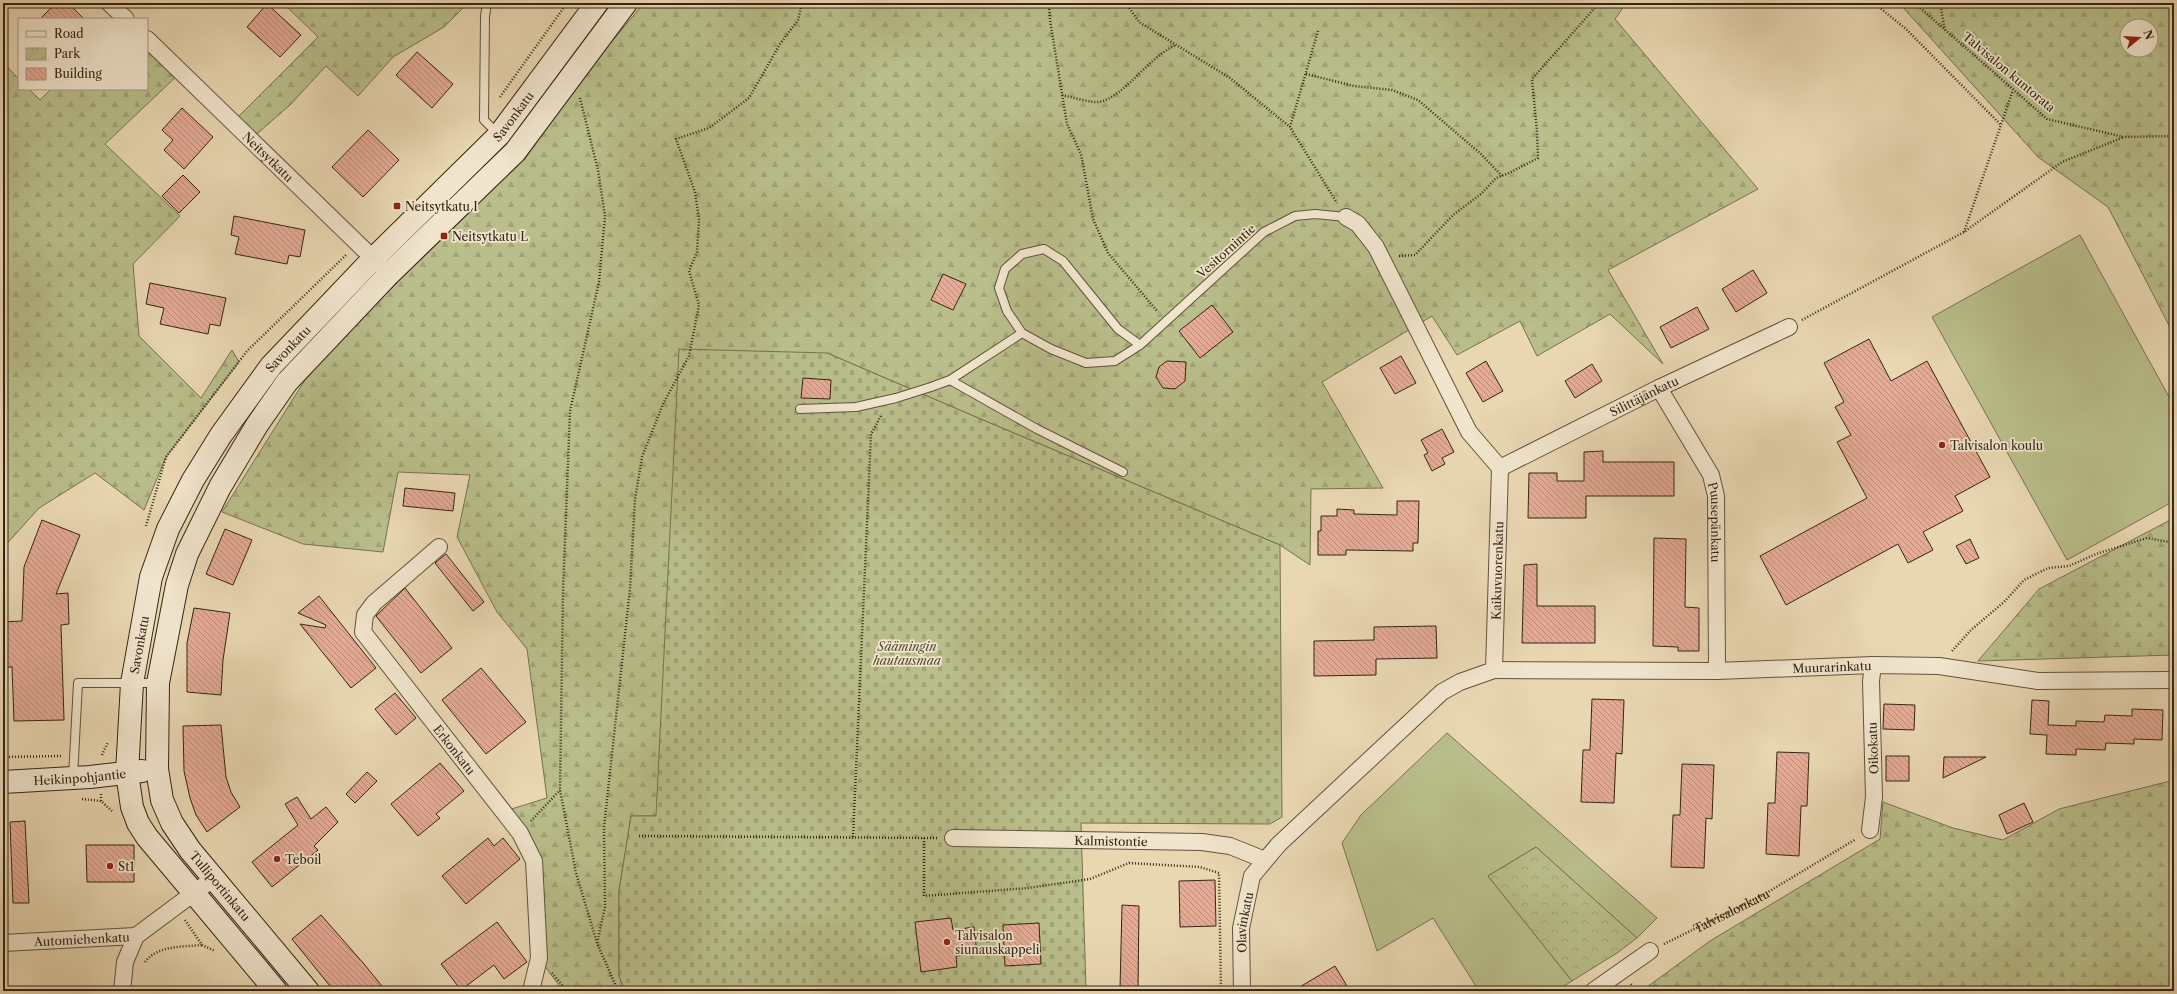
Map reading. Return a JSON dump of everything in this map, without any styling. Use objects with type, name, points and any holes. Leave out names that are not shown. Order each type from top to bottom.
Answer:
[{"type":"main road","name":"Savonkatu","points":[[127,773],[132,684],[151,576],[168,529],[193,480],[222,435],[271,366],[373,259],[507,143],[597,3]]},
{"type":"main road","name":"Savonkatu","points":[[157,769],[158,683],[177,585],[187,554],[220,487],[257,426],[287,382],[389,274],[507,143],[626,3]]},
{"type":"main road","name":"Heikinpohjantie","points":[[3,782],[73,778],[157,769]]},
{"type":"main road","name":"Tulliportinkatu","points":[[157,769],[162,800],[172,822],[190,850],[308,991]]},
{"type":"main road","name":"Tulliportinkatu","points":[[127,773],[132,807],[138,823],[276,991]]},
{"type":"street","points":[[109,3],[125,18]]},
{"type":"street","name":"Neitsytkatu","points":[[148,40],[389,274]]},
{"type":"street","points":[[1346,217],[1358,224],[1381,256],[1469,432],[1500,468]]},
{"type":"street","name":"Silittäjänkatu","points":[[1500,468],[1659,388],[1789,327]]},
{"type":"street","name":"Puusepänkatu","points":[[1659,388],[1711,475],[1716,496],[1717,671]]},
{"type":"street","name":"Kaikuvuorenkatu","points":[[1494,670],[1500,468]]},
{"type":"street","name":"Erkonkatu","points":[[439,547],[374,603],[365,615],[363,632],[520,833],[534,861],[539,958],[531,991]]},
{"type":"street","name":"Muurarinkatu","points":[[1494,670],[1717,671],[1873,665],[1939,666],[2038,681],[2169,680]]},
{"type":"street","name":"Oikokatu","points":[[1870,830],[1874,797],[1871,681],[1873,665]]},
{"type":"street","points":[[1265,860],[1279,844],[1442,692],[1460,682],[1494,670]]},
{"type":"street","name":"Kalmistontie","points":[[953,838],[1202,842],[1230,846],[1265,860]]},
{"type":"street","name":"Olavinkatu","points":[[1242,991],[1241,928],[1252,876],[1265,860]]},
{"type":"street","name":"Automiehenkatu","points":[[3,943],[136,936],[214,878]]},
{"type":"street","points":[[122,991],[125,962],[136,936]]},
{"type":"street","points":[[1593,991],[1650,951]]},
{"type":"lane","points":[[487,3],[485,16],[484,120],[507,143]]},
{"type":"lane","name":"Vesitornintie","points":[[1022,333],[1051,349],[1086,363],[1115,361],[1140,345],[1264,232],[1295,216],[1315,214],[1346,217]]},
{"type":"lane","points":[[800,409],[856,407],[890,400],[950,380],[1022,333],[1007,311],[999,288],[1005,269],[1022,254],[1044,248],[1063,261],[1118,329],[1140,345]]},
{"type":"lane","points":[[950,380],[1037,429],[1123,472]]},
{"type":"lane","points":[[73,778],[78,683],[158,683]]},
{"type":"path","points":[[597,943],[605,907],[604,827],[609,790],[613,730],[629,597],[635,500],[642,457],[663,404],[689,356],[699,305],[689,272],[697,252],[699,219],[695,192],[676,139],[709,128],[748,98],[776,50],[798,20],[802,3]]},
{"type":"path","points":[[1049,3],[1050,20],[1067,124],[1081,154],[1093,219],[1108,254],[1166,321]]},
{"type":"path","points":[[1126,3],[1138,22],[1230,78],[1290,127],[1346,217]]},
{"type":"path","points":[[1381,256],[1415,255],[1454,215],[1481,194],[1496,178],[1538,158],[1538,132],[1532,79],[1599,3]]},
{"type":"path","points":[[1874,3],[1906,29],[2002,125]]},
{"type":"path","name":"Talvisalon kuntorata","points":[[1917,3],[1918,7],[2047,119],[2124,138],[2174,136]]},
{"type":"path","points":[[1940,3],[1945,30]]},
{"type":"path","points":[[1290,127],[1318,30]]},
{"type":"path","points":[[1062,95],[1099,102],[1120,91],[1163,51],[1176,45]]},
{"type":"path","points":[[1306,74],[1354,86],[1392,90],[1418,100],[1481,154],[1502,176]]},
{"type":"path","points":[[1964,232],[2013,90]]},
{"type":"path","points":[[578,91],[598,170],[605,216],[599,282],[570,411],[562,591],[560,790],[576,873],[597,943],[618,991]]},
{"type":"path","points":[[1789,327],[1964,232],[2062,162],[2124,138]]},
{"type":"path","points":[[853,837],[871,434],[890,400]]},
{"type":"path","points":[[1939,666],[1971,630],[2004,602],[2024,580],[2048,568],[2069,566],[2102,552],[2147,538],[2174,543]]},
{"type":"path","points":[[3,757],[102,755]]},
{"type":"path","points":[[520,833],[560,790]]},
{"type":"path","name":"Talvisalonkatu","points":[[1650,951],[1763,895],[1870,830]]},
{"type":"path","points":[[639,836],[953,838]]},
{"type":"path","points":[[924,838],[924,896],[1028,888],[1090,879],[1129,863],[1200,867],[1219,873],[1221,991]]},
{"type":"path","points":[[143,967],[146,961],[154,953],[164,949],[202,945]]},
{"type":"green space","points":[[283,3],[467,4],[444,27],[393,57],[358,96],[326,66],[290,105],[251,139],[233,122],[318,37]]},
{"type":"green space","points":[[644,3],[1626,3],[1615,19],[1758,189],[1608,270],[1663,364],[1610,314],[1537,356],[1520,321],[1457,355],[1432,316],[1322,382],[1383,488],[1311,489],[1310,565],[1280,545],[827,353],[656,816],[631,816],[619,891],[619,976],[625,991],[563,991],[539,958],[534,861],[502,812],[547,798],[527,649],[497,612],[457,537],[470,475],[398,472],[383,552],[303,544],[222,512],[305,380],[369,310],[525,159],[576,84]]},
{"type":"green space","points":[[1899,3],[2174,3],[2174,335],[2108,207],[2038,157]]},
{"type":"green space","points":[[148,40],[181,72],[105,144],[180,216],[133,264],[139,336],[201,398],[232,350],[239,362],[166,457],[144,510],[95,473],[39,508],[3,548],[3,63],[18,78],[18,90],[30,90],[40,100],[50,90],[148,90]]},
{"type":"green space","points":[[2080,235],[2174,406],[2174,501],[2067,560],[1932,317]]},
{"type":"green space","name":"Säämingin hautausmaa","points":[[679,349],[827,353],[1280,545],[1282,817],[1270,824],[1081,823],[1086,991],[625,991],[619,976],[619,891],[631,816],[656,816]]},
{"type":"green space","points":[[2174,518],[2174,655],[1978,661],[2039,589]]},
{"type":"green space","points":[[1447,733],[1657,918],[1637,938],[1536,847],[1488,876],[1572,981],[1556,991],[1479,991],[1433,918],[1377,951],[1342,843],[1361,815]]},
{"type":"green space","points":[[2174,780],[2174,991],[1650,991],[1647,987],[1710,941],[1880,839],[1883,802],[1953,828],[2003,840],[2059,809]]},
{"type":"green space","points":[[1536,847],[1637,938],[1617,953],[1572,981],[1488,876]]},
{"type":"building","points":[[56,3],[68,3],[83,18],[41,18]]},
{"type":"building","points":[[267,4],[301,35],[280,57],[247,27]]},
{"type":"building","points":[[417,52],[453,84],[432,108],[396,75]]},
{"type":"building","points":[[182,108],[213,137],[184,169],[164,150],[173,140],[162,130]]},
{"type":"building","points":[[368,130],[399,160],[363,197],[332,167]]},
{"type":"building","points":[[183,175],[200,192],[179,213],[162,196]]},
{"type":"building","points":[[234,216],[305,230],[300,257],[289,255],[287,264],[235,254],[239,237],[231,235]]},
{"type":"building","points":[[1753,270],[1767,293],[1736,312],[1722,289]]},
{"type":"building","points":[[943,274],[966,284],[953,310],[931,300]]},
{"type":"building","points":[[150,283],[226,298],[220,326],[210,324],[208,334],[160,324],[164,308],[146,304]]},
{"type":"building","points":[[1212,305],[1233,332],[1200,358],[1179,331]]},
{"type":"building","points":[[1697,307],[1709,329],[1671,348],[1660,327]]},
{"type":"building","points":[[1869,339],[1891,381],[1927,361],[1990,477],[1955,496],[1963,511],[1923,532],[1933,550],[1908,563],[1898,544],[1786,605],[1760,556],[1867,498],[1837,442],[1851,435],[1835,407],[1844,402],[1824,363]]},
{"type":"building","points":[[1401,356],[1416,383],[1395,394],[1380,368]]},
{"type":"building","points":[[1167,361],[1186,362],[1185,381],[1175,389],[1163,388],[1156,377],[1159,367]]},
{"type":"building","points":[[1486,361],[1503,391],[1483,402],[1466,373]]},
{"type":"building","points":[[1592,364],[1602,381],[1575,398],[1565,381]]},
{"type":"building","points":[[803,378],[831,380],[830,399],[801,398]]},
{"type":"building","points":[[1442,429],[1454,452],[1442,458],[1445,464],[1432,471],[1424,455],[1428,453],[1421,440]]},
{"type":"building","points":[[1603,451],[1603,462],[1674,462],[1674,496],[1586,496],[1586,518],[1528,518],[1529,473],[1557,473],[1557,481],[1584,481],[1584,452]]},
{"type":"building","points":[[405,488],[455,493],[453,511],[403,506]]},
{"type":"building","points":[[1397,501],[1419,501],[1418,543],[1413,543],[1413,551],[1346,550],[1346,555],[1318,555],[1318,531],[1321,531],[1321,516],[1337,516],[1337,509],[1354,510],[1354,514],[1397,515]]},
{"type":"building","points":[[42,520],[80,535],[56,594],[68,593],[69,624],[61,625],[64,720],[14,721],[12,667],[3,667],[3,622],[22,621],[24,567]]},
{"type":"building","points":[[225,529],[252,540],[233,585],[206,574]]},
{"type":"building","points":[[1654,538],[1686,539],[1685,607],[1699,608],[1699,651],[1678,651],[1678,647],[1653,646]]},
{"type":"building","points":[[1970,539],[1979,558],[1966,564],[1956,546]]},
{"type":"building","points":[[446,554],[484,602],[473,611],[435,563]]},
{"type":"building","points":[[1537,564],[1537,606],[1595,606],[1595,643],[1522,643],[1524,565]]},
{"type":"building","points":[[405,588],[452,648],[421,673],[376,616]]},
{"type":"building","points":[[319,596],[376,668],[351,688],[300,624],[325,628],[326,625],[298,613]]},
{"type":"building","points":[[194,608],[230,613],[223,660],[221,695],[187,692],[187,643]]},
{"type":"building","points":[[1436,626],[1437,658],[1376,659],[1376,675],[1314,676],[1314,641],[1374,640],[1374,627]]},
{"type":"building","points":[[481,668],[526,722],[486,754],[442,700]]},
{"type":"building","points":[[395,693],[416,718],[396,735],[375,709]]},
{"type":"building","points":[[1592,699],[1624,700],[1622,754],[1616,753],[1614,803],[1581,802],[1583,750],[1590,750]]},
{"type":"building","points":[[2032,700],[2049,701],[2048,725],[2076,726],[2076,721],[2104,722],[2105,715],[2132,716],[2132,709],[2163,710],[2162,740],[2134,739],[2134,744],[2106,743],[2105,750],[2076,749],[2076,755],[2046,754],[2047,735],[2030,734]]},
{"type":"building","points":[[1884,704],[1915,705],[1914,730],[1883,729]]},
{"type":"building","points":[[221,725],[226,777],[231,792],[240,807],[207,832],[196,815],[190,798],[184,771],[183,726]]},
{"type":"building","points":[[1777,752],[1809,753],[1807,806],[1801,806],[1799,856],[1766,854],[1768,803],[1775,803]]},
{"type":"building","points":[[1886,756],[1909,756],[1909,781],[1886,781]]},
{"type":"building","points":[[1944,757],[1986,757],[1943,778]]},
{"type":"building","points":[[440,763],[464,791],[436,814],[440,818],[418,836],[391,804]]},
{"type":"building","points":[[1682,764],[1714,765],[1712,819],[1706,818],[1704,868],[1671,867],[1673,815],[1680,815]]},
{"type":"building","points":[[367,772],[377,781],[355,803],[346,794]]},
{"type":"building","points":[[297,797],[311,819],[326,807],[338,822],[314,846],[318,850],[272,887],[252,862],[298,825],[285,804]]},
{"type":"building","points":[[2024,803],[2033,822],[2007,834],[1999,815]]},
{"type":"building","points":[[25,821],[29,903],[13,903],[10,822]]},
{"type":"building","points":[[488,838],[494,846],[503,838],[520,859],[466,904],[442,876]]},
{"type":"building","name":"St1","points":[[86,845],[134,845],[134,882],[87,882]]},
{"type":"building","points":[[1215,880],[1216,926],[1180,927],[1179,881]]},
{"type":"building","points":[[1122,905],[1139,906],[1138,989],[1120,989]]},
{"type":"building","points":[[321,915],[386,991],[334,991],[292,939]]},
{"type":"building","name":"Talvisalon siunauskappeli","points":[[951,918],[953,930],[974,927],[977,953],[956,956],[957,967],[921,972],[915,922]]},
{"type":"building","points":[[497,922],[527,962],[504,979],[494,965],[461,990],[441,964]]},
{"type":"building","points":[[1039,923],[1041,964],[1005,966],[1003,925]]},
{"type":"building","points":[[1335,966],[1350,991],[1293,991]]},
{"type":"place","name":"Neitsytkatu I","points":[[397,206]]},
{"type":"place","name":"Neitsytkatu L","points":[[444,236]]},
{"type":"place","name":"Talvisalon koulu","points":[[1942,445]]},
{"type":"place","name":"Teboil","points":[[277,859]]},
{"type":"place","name":"St1","points":[[110,866]]},
{"type":"place","name":"Talvisalon siunauskappeli","points":[[947,942]]}]
